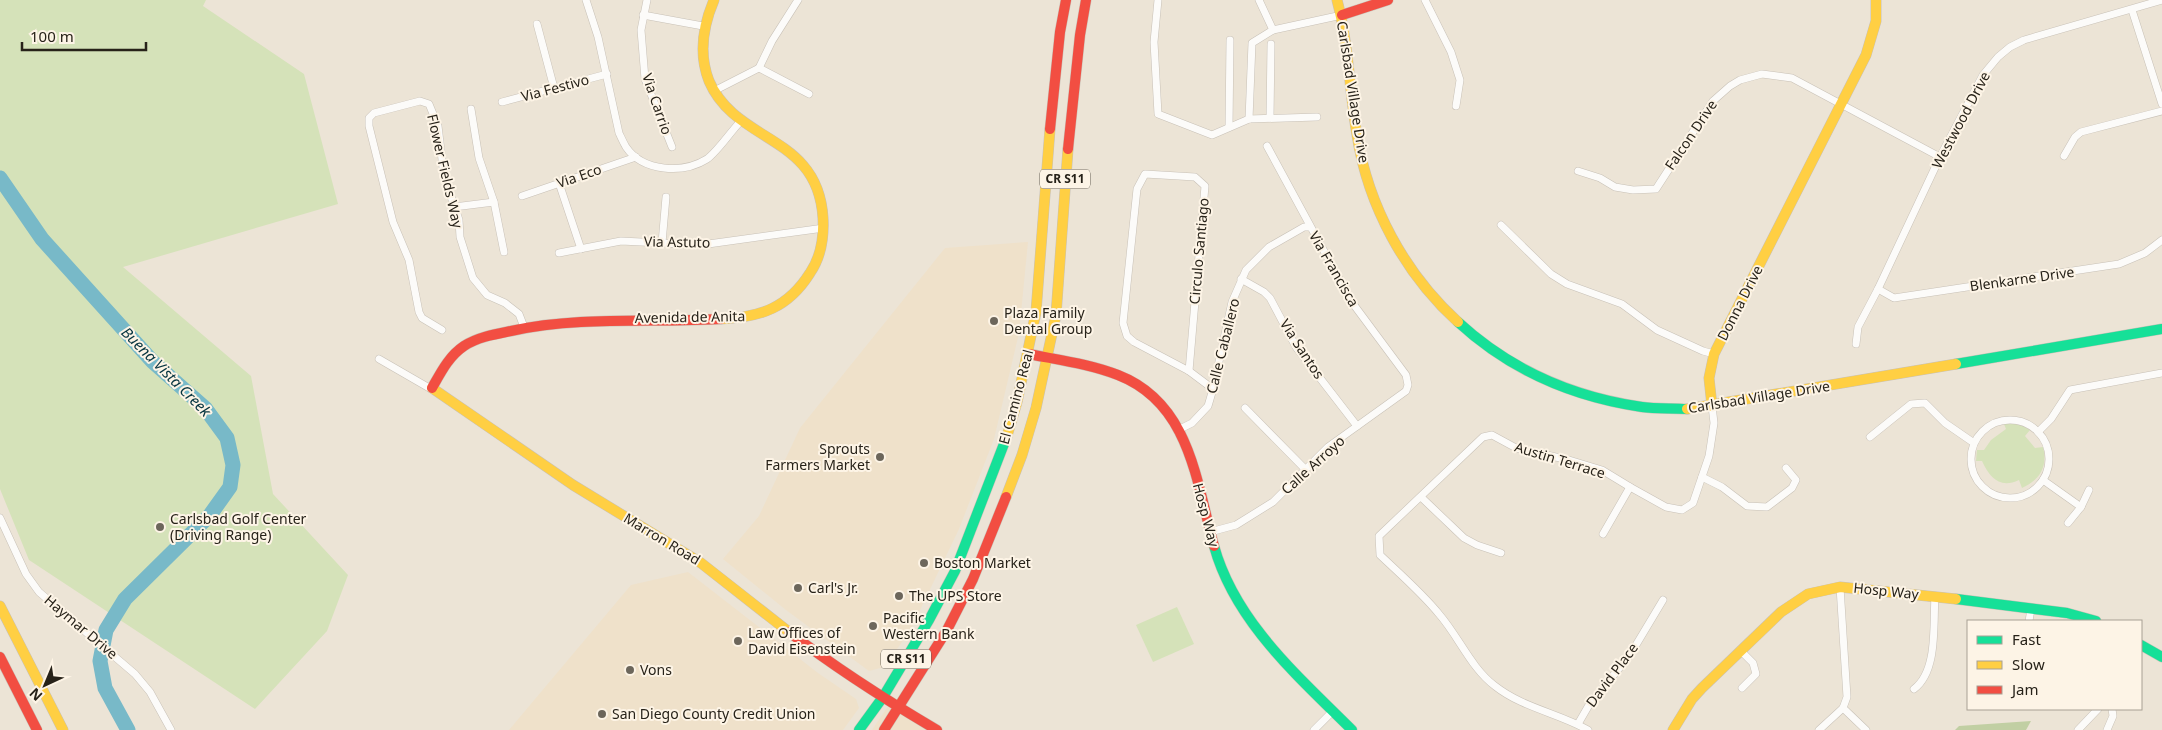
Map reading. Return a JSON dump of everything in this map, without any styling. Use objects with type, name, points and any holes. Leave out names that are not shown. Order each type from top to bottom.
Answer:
[{"type":"main road","name":"Avenida de Anita","points":[[431,389],[444,366],[464,346],[477,340],[524,328],[563,321],[590,319],[736,319],[761,314],[787,301],[809,277],[822,244],[824,228],[825,219],[819,195],[812,178],[795,156],[773,139],[741,121],[714,91],[708,79],[702,54],[703,26],[714,0]]},
{"type":"main road","name":"El Camino Real","points":[[859,730],[883,697],[930,620],[955,571],[1003,448],[1029,354],[1036,312],[1044,191],[1060,32],[1066,0]]},
{"type":"main road","name":"El Camino Real","points":[[884,730],[947,630],[973,579],[1022,455],[1048,358],[1056,315],[1066,172],[1080,35],[1086,0]]},
{"type":"main road","name":"Carlsbad Village Drive","points":[[1337,0],[1346,32],[1359,147],[1375,202],[1388,231],[1404,260],[1424,288],[1446,312],[1481,344],[1517,368],[1541,380],[1580,395],[1610,403],[1661,409],[1690,409],[2162,329]]},
{"type":"main road","points":[[1342,15],[1388,0]]},
{"type":"main road","name":"Donna Drive","points":[[1712,406],[1709,378],[1714,354],[1842,104],[1876,30],[1878,10],[1876,0]]},
{"type":"main road","name":"Hosp Way","points":[[1029,354],[1106,371],[1128,379],[1156,398],[1169,411],[1185,438],[1218,559],[1238,602],[1282,659],[1352,730]]},
{"type":"main road","name":"Marron Road","points":[[431,389],[573,485],[701,563],[815,652],[899,708],[937,730]]},
{"type":"main road","name":"Hosp Way","points":[[1673,730],[1692,699],[1740,650],[1781,612],[1808,594],[1840,587],[1935,596],[2067,613],[2092,620]]},
{"type":"main road","points":[[0,606],[63,730]]},
{"type":"main road","points":[[2142,646],[2162,658]]},
{"type":"main road","points":[[0,657],[37,730]]},
{"type":"street","points":[[586,0],[598,37],[619,133],[626,147],[636,157],[656,167],[686,168],[708,158],[741,121]]},
{"type":"street","name":"Via Carrio","points":[[647,0],[641,30],[645,79],[672,147]]},
{"type":"street","points":[[714,91],[759,68],[772,41],[798,0]]},
{"type":"street","points":[[1158,0],[1154,42],[1158,114],[1212,135],[1249,118],[1317,117]]},
{"type":"street","points":[[1259,0],[1273,30]]},
{"type":"street","points":[[1425,0],[1451,52],[1460,80],[1456,106]]},
{"type":"street","name":"Westwood Drive","points":[[1856,344],[1858,326],[1940,157],[1983,75],[1998,57],[2010,47],[2024,40],[2162,0]]},
{"type":"street","points":[[2132,10],[2162,104]]},
{"type":"street","points":[[643,15],[703,26]]},
{"type":"street","points":[[1249,118],[1252,43],[1273,30],[1342,15]]},
{"type":"street","points":[[537,24],[554,88]]},
{"type":"street","points":[[1229,127],[1230,40]]},
{"type":"street","points":[[1270,118],[1271,44]]},
{"type":"street","points":[[759,68],[808,94]]},
{"type":"street","name":"Via Festivo","points":[[502,102],[607,74]]},
{"type":"street","name":"Falcon Drive","points":[[1578,171],[1600,178],[1615,187],[1633,190],[1656,189],[1713,101],[1740,80],[1762,74],[1792,78],[1940,157]]},
{"type":"street","name":"Flower Fields Way","points":[[442,330],[422,318],[419,312],[410,260],[393,222],[369,126],[369,118],[374,112],[420,100],[429,104],[438,126],[444,176],[459,220],[460,237],[473,278],[487,295],[505,303],[519,314],[524,328]]},
{"type":"street","points":[[471,109],[479,158],[494,202],[504,252]]},
{"type":"street","points":[[2064,156],[2075,137],[2081,132],[2162,110]]},
{"type":"street","name":"Via Francisca","points":[[1268,146],[1309,227],[1351,301],[1406,375],[1408,386]]},
{"type":"street","name":"Via Eco","points":[[522,196],[636,157]]},
{"type":"street","name":"Circulo Santiago","points":[[1145,174],[1195,177],[1205,186],[1189,371],[1134,342],[1127,336],[1123,323],[1136,189],[1145,174]]},
{"type":"street","points":[[559,183],[581,249]]},
{"type":"street","points":[[662,243],[666,197]]},
{"type":"street","points":[[454,207],[494,202]]},
{"type":"street","points":[[1501,225],[1551,274],[1567,284],[1622,304],[1657,330],[1703,351],[1714,354]]},
{"type":"street","name":"Calle Caballero","points":[[1180,429],[1192,422],[1208,406],[1214,389],[1232,302],[1246,270],[1269,247],[1304,227],[1309,227]]},
{"type":"street","name":"Via Astuto","points":[[559,253],[621,241],[701,245],[824,228]]},
{"type":"street","name":"Blenkarne Drive","points":[[1878,288],[1894,298],[2119,264],[2146,254],[2162,240]]},
{"type":"street","name":"Via Santos","points":[[1241,279],[1264,292],[1270,298],[1296,347],[1356,426]]},
{"type":"street","name":"Marron Road","points":[[379,359],[431,389]]},
{"type":"street","points":[[1189,371],[1214,389]]},
{"type":"street","points":[[2038,432],[2051,419],[2070,390],[2162,373]]},
{"type":"street","name":"Calle Arroyo","points":[[1210,532],[1236,525],[1273,502],[1328,447],[1406,390],[1408,386]]},
{"type":"street","points":[[1870,437],[1911,404],[1925,403],[1945,423],[1974,443]]},
{"type":"street","name":"Donna Drive","points":[[1630,487],[1666,507],[1682,510],[1692,503],[1710,448],[1714,423],[1712,406]]},
{"type":"street","points":[[1245,408],[1304,469]]},
{"type":"street","points":[[2003,420],[2022,422],[2038,432],[2044,439],[2049,456],[2049,466],[2043,480],[2032,492],[2018,497],[2004,498],[1990,492],[1978,482],[1973,473],[1971,462],[1974,443],[1988,426],[2003,420]]},
{"type":"street","name":"Austin Terrace","points":[[1421,497],[1483,437],[1492,434],[1516,448],[1570,460],[1602,470],[1630,487]]},
{"type":"street","points":[[1702,477],[1722,487],[1747,506],[1766,507],[1792,488],[1796,480],[1786,468]]},
{"type":"street","points":[[2043,480],[2081,507]]},
{"type":"street","points":[[1603,534],[1609,520],[1630,487]]},
{"type":"street","points":[[2068,523],[2081,507],[2089,490]]},
{"type":"street","points":[[1501,553],[1477,545],[1464,538],[1421,497],[1379,536],[1380,555],[1439,614],[1484,676],[1495,687],[1523,704],[1578,724],[1588,730]]},
{"type":"street","name":"Haymar Drive","points":[[0,518],[26,574],[39,592],[135,674],[150,692],[171,730]]},
{"type":"street","points":[[1819,730],[1843,708],[1846,697],[1840,587]]},
{"type":"street","points":[[1914,689],[1921,682],[1930,666],[1935,596]]},
{"type":"street","name":"David Place","points":[[1578,724],[1589,705],[1630,655],[1663,600]]},
{"type":"street","points":[[2029,620],[2031,609]]},
{"type":"street","points":[[1740,650],[1753,663],[1756,674],[1742,688]]},
{"type":"street","points":[[1843,708],[1866,730]]},
{"type":"street","points":[[2078,730],[2097,710]]},
{"type":"street","points":[[2107,730],[2113,716],[2112,710]]},
{"type":"street","points":[[1314,730],[1333,711]]},
{"type":"shaded area","points":[[1028,242],[1019,333],[994,439],[959,529],[910,631],[884,667],[869,671],[786,610],[723,559],[759,516],[800,428],[945,248]]},
{"type":"shaded area","points":[[688,572],[818,673],[856,699],[859,708],[843,730],[509,730],[631,585]]},
{"type":"shaded area","points":[[891,702],[937,730],[872,730]]},
{"type":"green space","points":[[0,0],[206,0],[203,6],[304,74],[338,204],[123,267],[251,376],[273,494],[348,575],[327,631],[255,709],[29,560],[0,489]]},
{"type":"green space","points":[[2011,423],[2024,426],[2030,430],[2025,436],[2035,448],[2043,447],[2044,460],[2041,472],[2034,481],[2022,488],[2019,480],[2006,483],[1996,480],[1988,472],[1982,461],[1976,461],[1977,450],[1984,450],[1991,440],[2006,429],[2004,424]]},
{"type":"green space","points":[[1177,607],[1194,644],[1153,662],[1136,625]]},
{"type":"green space","points":[[2031,721],[2026,730],[1955,730],[1959,726]]},
{"type":"waterway","name":"Buena Vista Creek","points":[[0,178],[42,239],[153,362],[205,408],[227,438],[233,465],[230,487],[210,515],[125,599],[106,630],[100,661],[105,688],[128,730]]},
{"type":"traffic: fast","points":[[1458,322],[1478,339],[1520,367],[1567,388],[1591,396],[1642,407],[1687,409]]},
{"type":"traffic: fast","points":[[1956,364],[2162,329]]},
{"type":"traffic: fast","points":[[859,730],[883,697],[929,620],[955,571],[1007,436]]},
{"type":"traffic: fast","points":[[1214,546],[1224,574],[1237,599],[1253,623],[1290,668],[1352,730]]},
{"type":"traffic: fast","points":[[1956,599],[2067,613],[2092,620]]},
{"type":"traffic: fast","points":[[2142,646],[2162,657]]},
{"type":"traffic: slow","points":[[714,0],[703,40],[704,60],[709,81],[721,102],[738,117],[792,154],[807,170],[818,191],[823,218],[822,240],[817,260],[810,273],[792,295],[783,302],[761,313],[721,319]]},
{"type":"traffic: slow","points":[[1337,0],[1344,34],[1354,118],[1362,161],[1370,187],[1380,213],[1406,260],[1421,283],[1458,322]]},
{"type":"traffic: slow","points":[[1712,406],[1709,378],[1714,354],[1866,55],[1876,21],[1876,0]]},
{"type":"traffic: slow","points":[[1007,436],[1017,402],[1036,312],[1050,129]]},
{"type":"traffic: slow","points":[[1006,497],[1022,455],[1036,408],[1056,315],[1068,149]]},
{"type":"traffic: slow","points":[[1687,409],[1956,364]]},
{"type":"traffic: slow","points":[[432,388],[573,485],[701,563],[789,632]]},
{"type":"traffic: slow","points":[[1673,730],[1692,699],[1702,688],[1781,612],[1808,594],[1840,587],[1956,599]]},
{"type":"traffic: slow","points":[[0,606],[63,730]]},
{"type":"traffic: jam","points":[[1050,129],[1060,32],[1066,0]]},
{"type":"traffic: jam","points":[[1068,149],[1080,35],[1086,0]]},
{"type":"traffic: jam","points":[[1342,15],[1388,0]]},
{"type":"traffic: jam","points":[[432,388],[446,365],[459,350],[475,340],[493,335],[563,323],[721,319]]},
{"type":"traffic: jam","points":[[1029,354],[1085,365],[1118,375],[1142,388],[1161,404],[1175,424],[1195,471],[1214,546]]},
{"type":"traffic: jam","points":[[884,730],[947,630],[973,579],[1006,497]]},
{"type":"traffic: jam","points":[[789,632],[862,683],[937,730]]},
{"type":"traffic: jam","points":[[0,657],[37,730]]},
{"type":"place","name":"Plaza Family Dental Group","points":[[994,321]]},
{"type":"place","name":"Sprouts Farmers Market","points":[[880,457]]},
{"type":"place","name":"Carlsbad Golf Center (Driving Range)","points":[[160,527]]},
{"type":"place","name":"Boston Market","points":[[924,563]]},
{"type":"place","name":"Carl's Jr.","points":[[798,588]]},
{"type":"place","name":"The UPS Store","points":[[899,596]]},
{"type":"place","name":"Pacific Western Bank","points":[[873,626]]},
{"type":"place","name":"Law Offices of David Eisenstein","points":[[738,641]]},
{"type":"place","name":"Vons","points":[[630,670]]},
{"type":"place","name":"San Diego County Credit Union","points":[[602,714]]}]
